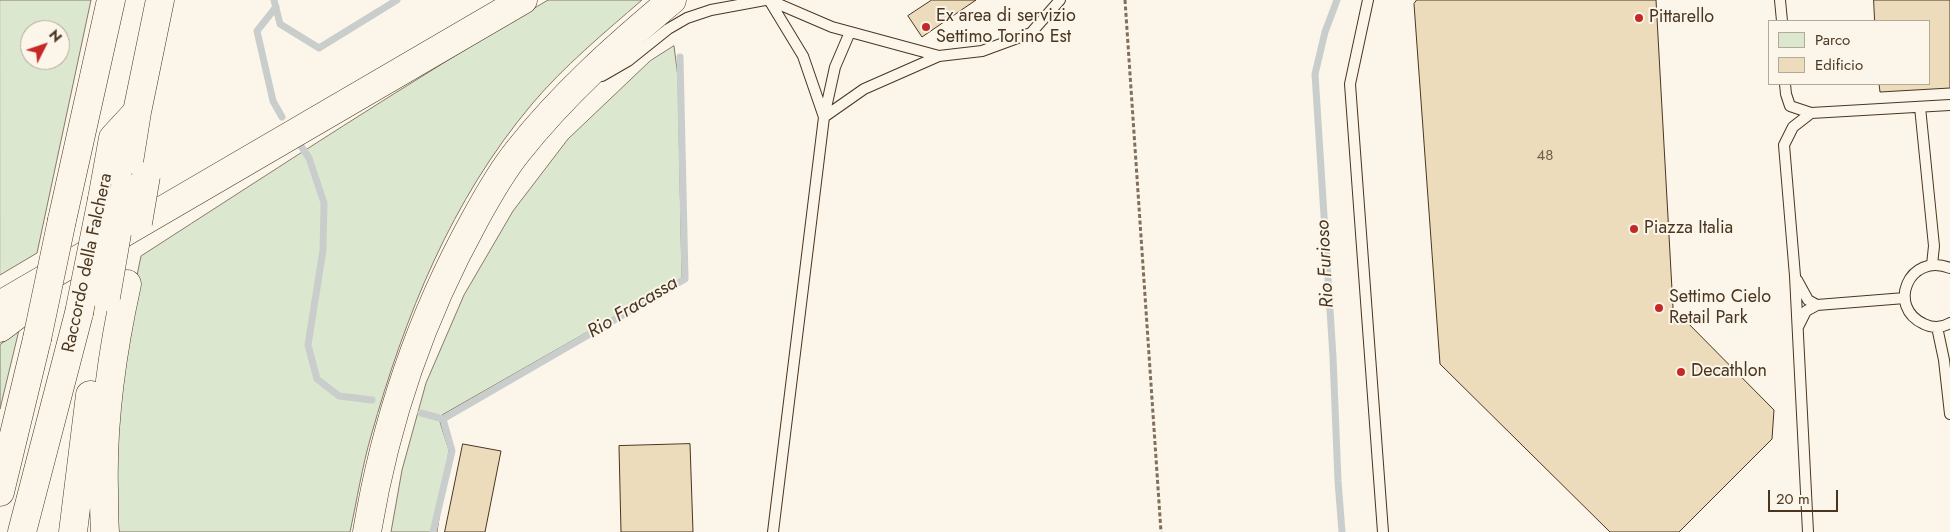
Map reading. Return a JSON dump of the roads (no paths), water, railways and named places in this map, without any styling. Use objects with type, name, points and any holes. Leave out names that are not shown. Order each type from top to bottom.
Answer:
[{"type":"highway","name":"Raccordo della Falchera","points":[[0,492],[37,340],[111,0]]},
{"type":"highway","points":[[105,532],[103,474],[105,422],[114,345],[116,290],[125,187],[137,112],[160,0]]},
{"type":"highway","points":[[0,305],[523,0]]},
{"type":"highway","points":[[367,532],[382,462],[412,359],[446,276],[488,195],[516,153],[562,99],[619,44],[672,0]]},
{"type":"highway","points":[[0,328],[24,308],[228,172]]},
{"type":"highway","name":"Raccordo della Falchera","points":[[22,532],[79,313],[125,187]]},
{"type":"highway","points":[[72,532],[97,344],[116,290]]},
{"type":"lane","points":[[562,99],[628,61],[668,29],[687,18],[711,10],[768,0],[832,27],[939,56]]},
{"type":"lane","points":[[768,0],[803,56],[824,116]]},
{"type":"lane","points":[[824,116],[864,89],[939,56],[982,51],[1031,33],[1060,0]]},
{"type":"lane","points":[[1368,0],[1350,84],[1383,532]]},
{"type":"lane","points":[[1780,0],[1782,20]]},
{"type":"lane","points":[[773,532],[824,116],[835,67],[850,32]]},
{"type":"lane","points":[[1785,85],[1790,106],[1812,113],[1950,105]]},
{"type":"lane","points":[[1920,107],[1934,246],[1932,264]]},
{"type":"lane","points":[[1808,532],[1795,276],[1784,145],[1793,127],[1812,113]]},
{"type":"lane","points":[[1950,268],[1932,264],[1921,268],[1913,274],[1907,284],[1905,298],[1910,314],[1919,322],[1927,326],[1937,327],[1950,323]]},
{"type":"lane","points":[[1795,276],[1808,300],[1817,306]]},
{"type":"lane","points":[[1798,328],[1806,311],[1817,306],[1905,298]]},
{"type":"lane","points":[[1937,327],[1944,360],[1950,414]]},
{"type":"waterway","name":"Rio Fracassa","points":[[274,0],[280,24],[319,48],[397,0]]},
{"type":"waterway","name":"Rio Furioso","points":[[1337,0],[1325,32],[1315,74],[1342,532]]},
{"type":"waterway","points":[[276,7],[257,31],[273,101],[282,117]]},
{"type":"waterway","name":"Rio Fracassa","points":[[443,419],[685,279],[680,57]]},
{"type":"waterway","points":[[299,143],[309,158],[324,203],[323,250],[308,345],[317,379],[339,396],[372,400]]},
{"type":"waterway","points":[[421,413],[443,419],[452,451],[433,532]]},
{"type":"place","name":"Pittarello","points":[[1639,18]]},
{"type":"place","name":"Ex area di servizio Settimo Torino Est","points":[[926,27]]},
{"type":"place","name":"Piazza Italia","points":[[1634,229]]},
{"type":"place","name":"Settimo Cielo Retail Park","points":[[1659,308]]},
{"type":"place","name":"Decathlon","points":[[1681,372]]}]
